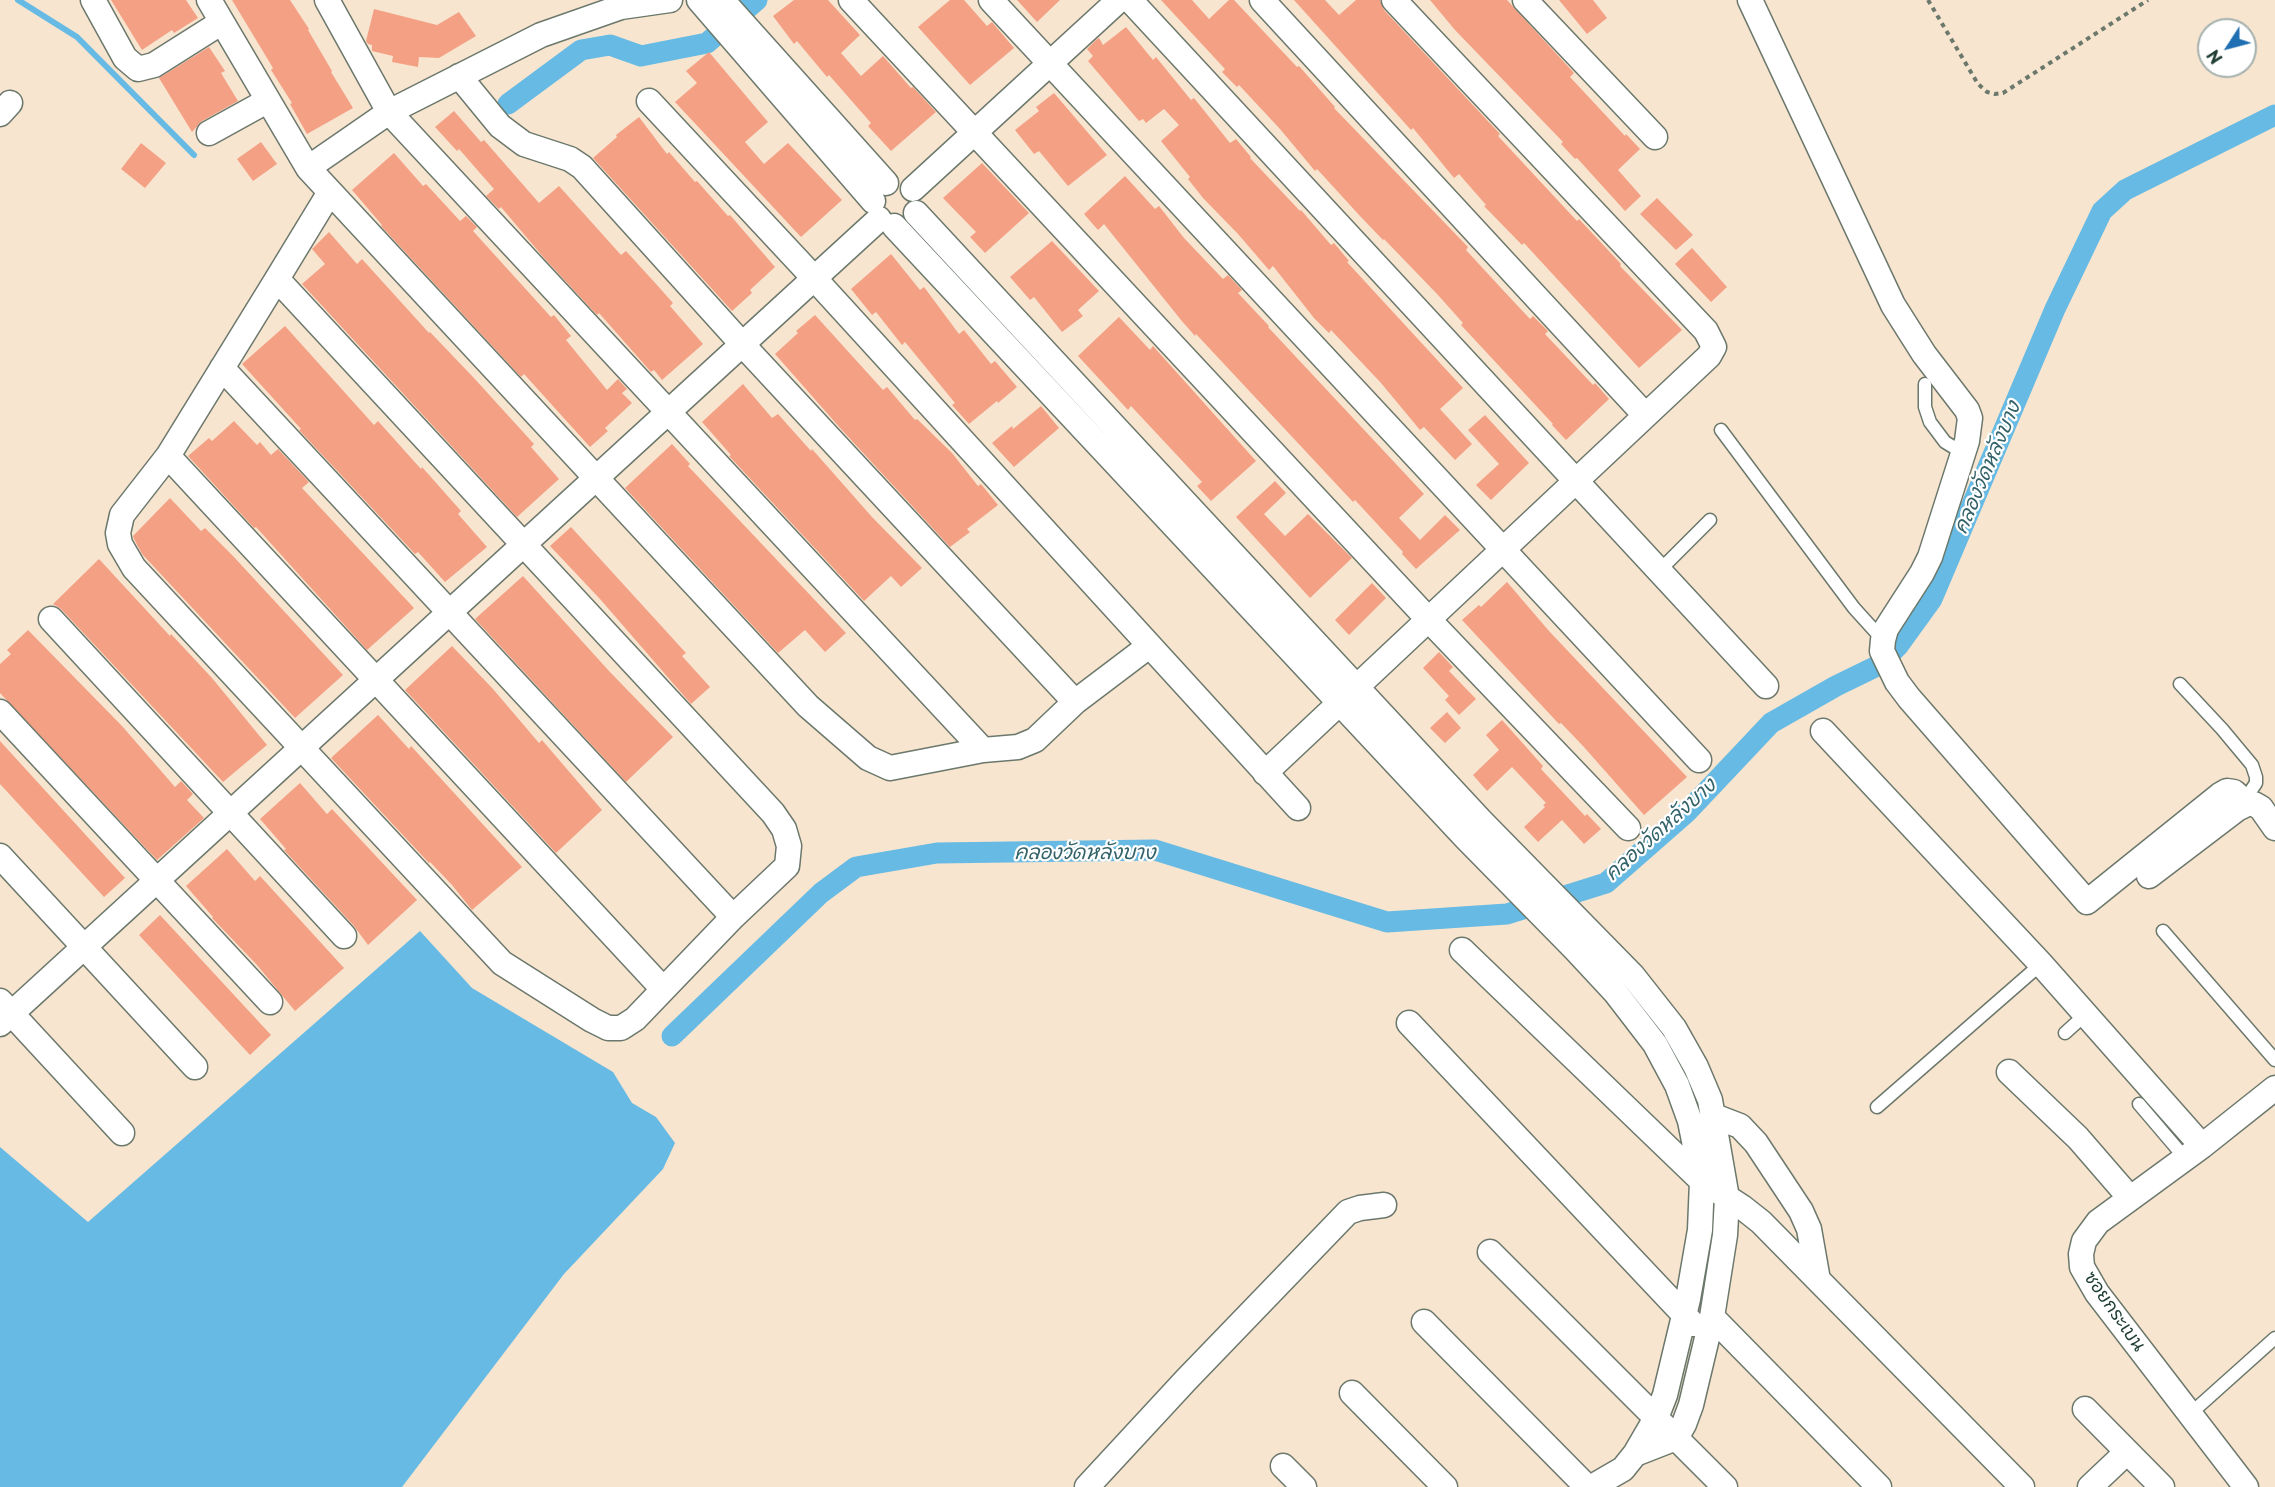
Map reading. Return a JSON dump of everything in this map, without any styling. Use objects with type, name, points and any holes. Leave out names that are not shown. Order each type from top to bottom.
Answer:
[{"type":"street","points":[[93,0],[125,58],[138,69],[154,65],[222,22]]},
{"type":"street","points":[[209,0],[308,168],[808,706],[868,758],[890,768],[983,750],[1018,747],[1035,740],[1075,702],[1149,646]]},
{"type":"street","points":[[327,0],[389,112],[983,750]]},
{"type":"street","points":[[308,168],[389,112],[542,35],[621,7],[670,0]]},
{"type":"street","points":[[699,0],[722,9],[883,207],[1117,466],[1347,695],[1624,984],[1674,1028],[1699,1075],[1714,1116],[1727,1198],[1725,1235],[1710,1327],[1691,1405],[1684,1424],[1676,1438],[1635,1454]]},
{"type":"street","points":[[852,0],[1428,619],[1628,828]]},
{"type":"street","points":[[991,0],[1699,760]]},
{"type":"street","points":[[913,189],[1119,0]]},
{"type":"street","points":[[1130,0],[1766,686]]},
{"type":"street","points":[[1262,0],[1645,415]]},
{"type":"street","points":[[1265,773],[1708,356],[1714,347],[1706,331],[1394,0]]},
{"type":"street","points":[[1525,0],[1655,137]]},
{"type":"street","points":[[1750,0],[1893,304],[1924,354],[1967,410],[1971,426],[1930,557],[1886,629],[1882,645],[1897,682],[2087,902],[2227,791],[2234,792],[2246,803],[2261,808],[2275,828]]},
{"type":"street","points":[[459,76],[500,126],[524,144],[570,159],[582,167],[742,344],[1075,702]]},
{"type":"street","points":[[209,133],[267,101]]},
{"type":"street","points":[[649,101],[814,278],[1298,808]]},
{"type":"street","points":[[122,1132],[4,1013],[84,947],[814,278],[883,207],[900,181],[913,189],[918,200],[916,213],[907,223],[883,207]]},
{"type":"street","points":[[277,279],[765,804],[784,829],[789,846],[787,866],[733,917],[635,1019],[621,1028],[608,1028],[536,986],[502,963],[134,568],[124,552],[118,534],[122,515],[168,456],[330,192]]},
{"type":"street","points":[[916,213],[1133,447],[1347,695]]},
{"type":"street","points":[[222,368],[733,917]]},
{"type":"street","points":[[1117,466],[1133,447]]},
{"type":"street","points":[[168,456],[663,989]]},
{"type":"street","points":[[51,619],[344,936]]},
{"type":"street","points":[[0,712],[270,1002]]},
{"type":"street","points":[[1823,731],[2086,1014],[2193,1152]]},
{"type":"street","points":[[2149,876],[2246,803]]},
{"type":"street","points":[[0,856],[195,1067]]},
{"type":"street","points":[[1462,950],[1702,1181],[1761,1222],[2022,1487]]},
{"type":"street","points":[[1592,1487],[1623,1469],[1635,1454],[1656,1418],[1665,1395],[1684,1315],[1700,1230],[1702,1181],[1690,1121],[1677,1085],[1624,984]]},
{"type":"street","points":[[1409,1023],[1684,1315],[1710,1327],[1880,1487]]},
{"type":"street","points":[[2009,1072],[2078,1138],[2130,1198]]},
{"type":"street","name":"ซอยกระเบน","points":[[2246,1487],[2097,1293],[2082,1267],[2084,1241],[2098,1222],[2275,1088]]},
{"type":"street","points":[[1714,1116],[1740,1126],[1756,1143],[1801,1211],[1809,1229],[1818,1280]]},
{"type":"street","points":[[1087,1487],[1186,1380],[1348,1212],[1384,1205]]},
{"type":"street","points":[[1490,1252],[1725,1487]]},
{"type":"street","points":[[1424,1322],[1587,1487]]},
{"type":"street","points":[[1352,1393],[1445,1487]]},
{"type":"street","points":[[2085,1409],[2162,1487]]},
{"type":"street","points":[[2090,1487],[2127,1452]]},
{"type":"street","points":[[1283,1466],[1304,1487]]},
{"type":"lane","points":[[1925,384],[1925,407],[1930,422],[1945,442],[1963,453]]},
{"type":"lane","points":[[1721,429],[1882,645]]},
{"type":"lane","points":[[1659,571],[1710,520]]},
{"type":"lane","points":[[2180,684],[2252,765],[2256,783],[2246,803]]},
{"type":"lane","points":[[2163,931],[2275,1060]]},
{"type":"lane","points":[[1877,1107],[2041,964]]},
{"type":"lane","points":[[2066,1033],[2086,1014]]},
{"type":"lane","points":[[2139,1104],[2193,1152]]},
{"type":"lane","points":[[2189,1415],[2275,1338]]},
{"type":"path","points":[[1929,0],[1978,84],[1987,92],[1995,94],[2003,93],[2148,0]]},
{"type":"water","points":[[420,931],[472,988],[613,1072],[632,1103],[656,1117],[675,1143],[663,1169],[564,1274],[402,1487],[0,1487],[0,1147],[88,1222]]},
{"type":"building","points":[[111,0],[186,0],[198,18],[174,33],[172,30],[142,50]]},
{"type":"building","points":[[232,0],[290,0],[353,108],[307,134],[290,104],[292,103],[271,70],[273,68]]},
{"type":"building","points":[[794,0],[828,0],[860,35],[841,53],[861,76],[883,56],[936,112],[891,151],[868,126],[871,123],[829,75],[827,77],[797,41],[794,44],[773,16]]},
{"type":"building","points":[[950,0],[964,0],[987,26],[992,22],[1014,48],[970,85],[918,27]]},
{"type":"building","points":[[1017,0],[1060,0],[1037,22]]},
{"type":"building","points":[[1161,0],[1192,0],[1209,19],[1229,0],[1234,0],[1468,247],[1466,250],[1530,319],[1533,316],[1548,331],[1545,334],[1609,399],[1566,440],[1461,325],[1463,323],[1438,295],[1317,169],[1315,171],[1239,85],[1237,87],[1222,72],[1225,69]]},
{"type":"building","points":[[1294,0],[1325,0],[1339,15],[1356,0],[1380,0],[1384,10],[1500,134],[1498,136],[1682,330],[1639,368],[1524,243],[1522,245],[1484,206],[1486,205],[1459,174],[1454,178],[1413,128],[1411,130]]},
{"type":"building","points":[[1430,0],[1507,0],[1574,73],[1570,77],[1640,149],[1618,170],[1641,196],[1625,211],[1577,158],[1575,159],[1561,144],[1563,142],[1455,30]]},
{"type":"building","points":[[1559,0],[1593,0],[1607,18],[1587,34]]},
{"type":"building","points":[[374,9],[437,25],[459,12],[476,36],[439,58],[419,57],[418,67],[392,62],[393,56],[372,51],[372,45],[366,41]]},
{"type":"building","points":[[1126,27],[1153,60],[1156,57],[1191,100],[1194,98],[1230,143],[1236,139],[1250,158],[1301,210],[1331,245],[1334,243],[1349,261],[1347,262],[1463,388],[1440,409],[1472,444],[1455,460],[1424,427],[1420,430],[1381,383],[1331,330],[1329,333],[1314,318],[1273,266],[1269,270],[1203,198],[1188,179],[1190,177],[1161,141],[1179,125],[1164,109],[1146,123],[1143,119],[1139,121],[1088,61],[1093,56],[1087,49],[1096,40],[1099,38],[1103,45]]},
{"type":"building","points":[[209,47],[225,71],[221,73],[238,101],[202,121],[192,132],[159,78]]},
{"type":"building","points":[[709,52],[768,122],[745,142],[764,164],[788,143],[842,200],[801,237],[675,102],[697,83],[686,71]]},
{"type":"building","points":[[1054,93],[1107,155],[1068,186],[1039,151],[1034,154],[1015,130],[1039,111],[1036,107]]},
{"type":"building","points":[[454,111],[481,142],[484,140],[539,203],[559,186],[621,255],[626,251],[657,285],[673,303],[670,306],[703,344],[662,380],[654,370],[651,372],[599,313],[597,315],[544,258],[501,207],[499,209],[486,196],[494,189],[459,149],[457,151],[435,127]]},
{"type":"building","points":[[639,117],[667,154],[669,152],[695,182],[697,181],[728,216],[730,215],[775,267],[750,290],[752,293],[732,311],[593,158],[617,137],[616,135]]},
{"type":"building","points":[[261,142],[277,164],[253,181],[237,159]]},
{"type":"building","points":[[141,143],[166,163],[145,188],[121,169]]},
{"type":"building","points":[[394,153],[423,186],[426,184],[460,221],[466,216],[477,227],[473,231],[551,317],[554,315],[571,336],[566,340],[607,390],[618,379],[627,389],[622,393],[632,403],[605,428],[608,431],[590,447],[524,374],[521,377],[381,226],[352,190]]},
{"type":"building","points":[[982,163],[1029,213],[985,253],[970,237],[976,232],[943,198]]},
{"type":"building","points":[[1125,176],[1155,209],[1159,206],[1184,238],[1223,279],[1228,275],[1242,290],[1238,293],[1268,327],[1424,494],[1399,518],[1420,540],[1445,515],[1460,530],[1416,569],[1355,500],[1353,502],[1196,334],[1195,336],[1104,224],[1098,230],[1084,214]]},
{"type":"building","points":[[1657,198],[1693,235],[1676,250],[1640,214]]},
{"type":"building","points":[[329,232],[357,264],[362,259],[429,333],[473,377],[534,444],[531,447],[559,479],[517,517],[302,284],[325,264],[312,249]]},
{"type":"building","points":[[1052,241],[1099,291],[1078,310],[1083,316],[1062,332],[1034,297],[1030,300],[1010,277]]},
{"type":"building","points":[[1692,248],[1727,287],[1711,302],[1675,264]]},
{"type":"building","points":[[891,254],[920,290],[924,287],[959,334],[964,330],[991,364],[995,361],[1017,387],[969,424],[952,405],[955,403],[905,342],[902,345],[876,312],[872,315],[851,289]]},
{"type":"building","points":[[815,315],[883,390],[887,387],[915,420],[917,419],[952,453],[978,486],[981,484],[998,505],[967,529],[970,532],[950,547],[775,354],[798,333],[796,331]]},
{"type":"building","points":[[1119,317],[1150,350],[1153,346],[1256,461],[1211,501],[1197,486],[1202,482],[1131,406],[1128,410],[1078,356]]},
{"type":"building","points":[[285,326],[374,425],[378,421],[421,469],[422,467],[461,511],[458,514],[487,547],[445,582],[418,552],[415,554],[299,430],[301,429],[242,364]]},
{"type":"building","points":[[743,384],[772,418],[778,414],[922,568],[901,587],[891,576],[864,601],[729,456],[731,455],[702,422]]},
{"type":"building","points":[[1041,406],[1059,428],[1014,467],[992,443]]},
{"type":"building","points":[[1485,415],[1529,463],[1491,500],[1476,485],[1499,464],[1468,430]]},
{"type":"building","points":[[234,421],[257,445],[260,442],[271,455],[278,449],[309,482],[302,488],[414,608],[367,650],[256,527],[254,528],[188,456],[209,438],[212,441]]},
{"type":"building","points":[[672,444],[690,464],[688,466],[846,633],[825,652],[805,630],[778,653],[625,488]]},
{"type":"building","points":[[1275,481],[1286,493],[1264,514],[1285,536],[1308,514],[1352,558],[1310,598],[1236,517]]},
{"type":"building","points":[[170,498],[201,531],[205,528],[233,556],[343,675],[295,718],[142,554],[133,536]]},
{"type":"building","points":[[571,527],[686,653],[682,656],[710,687],[691,704],[600,599],[550,546]]},
{"type":"building","points":[[99,559],[212,678],[267,745],[223,782],[61,609],[53,604]]},
{"type":"building","points":[[523,576],[609,671],[673,737],[626,782],[475,619]]},
{"type":"building","points":[[1507,582],[1549,631],[1687,777],[1644,815],[1583,746],[1561,723],[1559,724],[1462,620],[1479,605],[1481,607]]},
{"type":"building","points":[[1372,583],[1386,598],[1349,635],[1335,620]]},
{"type":"building","points":[[28,630],[122,726],[175,787],[181,781],[193,794],[187,800],[204,818],[157,860],[0,693],[0,664],[11,654],[7,650]]},
{"type":"building","points":[[452,646],[493,689],[539,743],[542,740],[602,810],[556,853],[405,690]]},
{"type":"building","points":[[1439,652],[1453,667],[1449,671],[1476,699],[1459,715],[1445,700],[1449,696],[1423,668]]},
{"type":"building","points":[[1447,712],[1461,728],[1445,743],[1430,728]]},
{"type":"building","points":[[378,715],[409,749],[411,746],[522,867],[472,910],[452,885],[331,758]]},
{"type":"building","points":[[1502,720],[1543,766],[1541,769],[1585,816],[1587,814],[1601,829],[1584,844],[1562,820],[1538,842],[1524,827],[1545,807],[1543,805],[1546,803],[1512,767],[1487,791],[1473,775],[1499,750],[1486,735]]},
{"type":"building","points":[[0,741],[125,878],[104,897],[0,784]]},
{"type":"building","points":[[300,783],[327,814],[332,809],[417,900],[368,945],[354,926],[284,850],[286,849],[260,819]]},
{"type":"building","points":[[227,849],[255,881],[260,876],[344,968],[295,1011],[186,886]]},
{"type":"building","points":[[160,915],[271,1035],[250,1055],[139,935]]},
{"type":"waterway","points":[[18,0],[77,37],[194,155]]},
{"type":"waterway","points":[[508,104],[581,50],[610,45],[641,56],[707,43],[757,0]]},
{"type":"waterway","name":"คลองวัดหลังบาง","points":[[672,1036],[821,893],[856,867],[937,853],[1155,850],[1387,922],[1507,914],[1606,883],[1687,812],[1771,723],[1836,686],[1879,665],[1898,646],[1932,599],[2055,309],[2102,211],[2125,190],[2275,115]]}]
